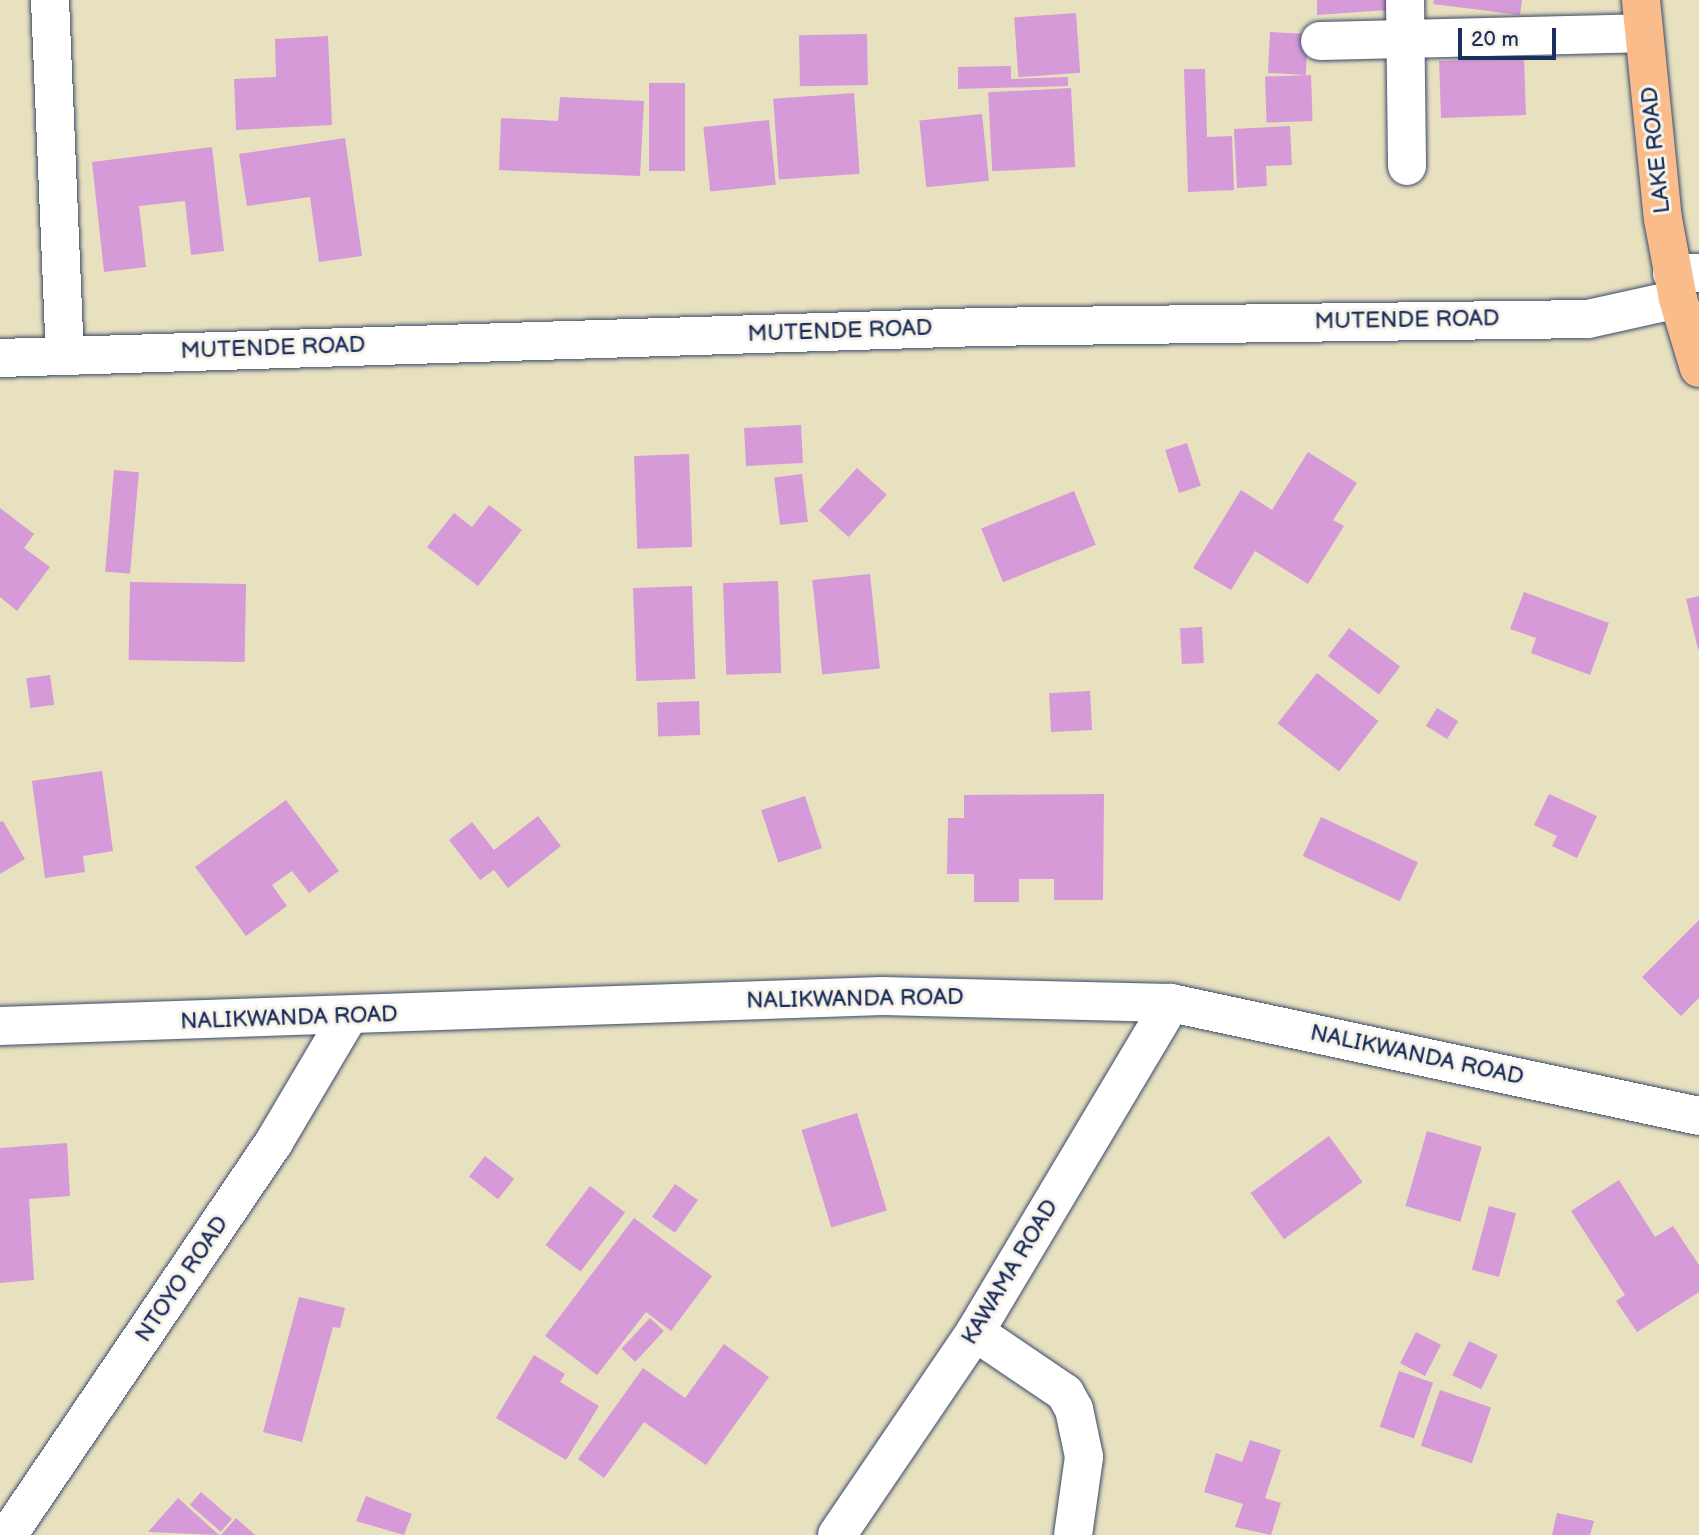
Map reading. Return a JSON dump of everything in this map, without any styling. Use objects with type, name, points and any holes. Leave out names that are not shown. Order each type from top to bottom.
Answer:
[{"type":"main road","name":"LAKE ROAD","points":[[1642,17],[1699,368]]},
{"type":"street","points":[[50,0],[65,355]]},
{"type":"street","points":[[1405,0],[1407,166]]},
{"type":"street","points":[[1320,41],[1405,40],[1642,17]]},
{"type":"street","name":"MUTENDE ROAD","points":[[0,358],[979,327],[1588,319],[1683,282]]},
{"type":"street","name":"NALIKWANDA ROAD","points":[[0,1026],[348,1017],[882,996],[1171,1003],[1699,1115]]},
{"type":"street","name":"KAWAMA ROAD","points":[[837,1535],[975,1332],[1171,1003]]},
{"type":"street","name":"NTOYO ROAD","points":[[8,1535],[274,1142],[348,1017]]},
{"type":"street","points":[[975,1332],[1041,1374],[1065,1394],[1074,1409],[1084,1457],[1073,1535]]},
{"type":"building","points":[[1317,0],[1399,0],[1400,9],[1317,15]]},
{"type":"building","points":[[1434,0],[1522,0],[1520,15],[1433,4]]},
{"type":"building","points":[[1076,13],[1080,73],[1018,77],[1014,17]]},
{"type":"building","points":[[1270,32],[1308,34],[1306,75],[1268,73]]},
{"type":"building","points":[[867,34],[868,85],[800,86],[799,35]]},
{"type":"building","points":[[328,36],[332,125],[236,130],[234,79],[276,77],[275,39]]},
{"type":"building","points":[[1524,58],[1526,115],[1441,118],[1439,61]]},
{"type":"building","points":[[1011,66],[1011,79],[1068,77],[1068,86],[958,89],[958,67]]},
{"type":"building","points":[[1184,69],[1205,69],[1207,137],[1232,136],[1234,190],[1188,192]]},
{"type":"building","points":[[1311,75],[1313,121],[1267,123],[1265,77]]},
{"type":"building","points":[[649,83],[685,83],[685,171],[649,171]]},
{"type":"building","points":[[1071,88],[1075,167],[992,171],[988,92]]},
{"type":"building","points":[[854,93],[860,174],[779,179],[773,99]]},
{"type":"building","points":[[560,97],[644,101],[640,176],[499,170],[501,118],[558,121]]},
{"type":"building","points":[[982,114],[989,181],[926,187],[919,121]]},
{"type":"building","points":[[769,120],[776,185],[710,192],[703,127]]},
{"type":"building","points":[[1290,126],[1292,165],[1266,166],[1267,186],[1237,188],[1234,129]]},
{"type":"building","points":[[345,138],[362,256],[319,262],[310,197],[247,206],[239,154]]},
{"type":"building","points":[[212,147],[224,251],[191,255],[185,201],[139,206],[146,267],[104,272],[92,162]]},
{"type":"building","points":[[801,425],[803,463],[746,466],[744,428]]},
{"type":"building","points":[[1187,443],[1201,486],[1179,493],[1165,450]]},
{"type":"building","points":[[1308,452],[1357,483],[1333,520],[1344,526],[1308,584],[1255,551],[1231,590],[1193,568],[1241,490],[1272,510]]},
{"type":"building","points":[[689,454],[692,547],[637,549],[634,456]]},
{"type":"building","points":[[857,468],[887,495],[849,537],[819,510]]},
{"type":"building","points":[[114,470],[139,472],[130,574],[105,572]]},
{"type":"building","points":[[802,474],[808,522],[780,525],[774,477]]},
{"type":"building","points":[[1074,491],[1096,545],[1003,582],[981,528]]},
{"type":"building","points":[[489,505],[522,530],[478,586],[427,547],[454,513],[472,527]]},
{"type":"building","points":[[0,508],[34,534],[24,548],[50,567],[17,611],[0,597]]},
{"type":"building","points":[[870,574],[880,668],[822,675],[812,580]]},
{"type":"building","points":[[778,581],[781,673],[726,675],[723,583]]},
{"type":"building","points":[[130,582],[246,584],[245,662],[129,660]]},
{"type":"building","points":[[692,586],[695,679],[636,681],[633,588]]},
{"type":"building","points":[[1524,592],[1609,623],[1590,675],[1531,653],[1536,638],[1510,629]]},
{"type":"building","points":[[1699,596],[1699,649],[1698,649],[1686,599]]},
{"type":"building","points":[[1202,627],[1204,663],[1182,664],[1180,628]]},
{"type":"building","points":[[1349,628],[1400,667],[1379,694],[1328,656]]},
{"type":"building","points":[[1317,673],[1378,721],[1339,771],[1278,723]]},
{"type":"building","points":[[50,675],[54,705],[30,708],[26,678]]},
{"type":"building","points":[[1090,691],[1092,730],[1051,732],[1049,693]]},
{"type":"building","points":[[699,701],[700,735],[658,736],[657,702]]},
{"type":"building","points":[[1437,708],[1458,721],[1447,739],[1426,726]]},
{"type":"building","points":[[102,771],[113,851],[83,856],[85,872],[45,878],[32,781]]},
{"type":"building","points":[[1104,794],[1103,900],[1054,900],[1054,879],[1019,879],[1019,902],[974,902],[974,874],[947,874],[948,818],[964,818],[964,795]]},
{"type":"building","points":[[1549,794],[1597,816],[1577,858],[1552,846],[1557,836],[1534,825]]},
{"type":"building","points":[[805,796],[822,848],[778,863],[761,810]]},
{"type":"building","points":[[286,800],[339,871],[309,893],[292,871],[272,885],[287,906],[246,936],[195,867]]},
{"type":"building","points":[[538,816],[561,846],[508,888],[494,870],[480,880],[449,840],[472,822],[494,850]]},
{"type":"building","points":[[1321,817],[1418,862],[1400,901],[1303,856]]},
{"type":"building","points":[[3,821],[25,859],[0,874],[0,822]]},
{"type":"building","points":[[1699,920],[1699,998],[1681,1016],[1642,977]]},
{"type":"building","points":[[857,1113],[887,1211],[831,1228],[802,1130]]},
{"type":"building","points":[[1427,1131],[1482,1147],[1460,1222],[1406,1206]]},
{"type":"building","points":[[1329,1136],[1363,1182],[1284,1239],[1251,1193]]},
{"type":"building","points":[[67,1143],[70,1196],[29,1199],[34,1280],[0,1283],[0,1148]]},
{"type":"building","points":[[485,1156],[514,1179],[498,1199],[469,1176]]},
{"type":"building","points":[[1619,1180],[1655,1237],[1673,1226],[1699,1265],[1699,1292],[1637,1332],[1616,1301],[1625,1295],[1571,1211]]},
{"type":"building","points":[[675,1184],[698,1200],[675,1233],[652,1217]]},
{"type":"building","points":[[590,1186],[625,1212],[581,1272],[545,1245]]},
{"type":"building","points":[[1489,1206],[1516,1213],[1499,1277],[1472,1270]]},
{"type":"building","points":[[634,1218],[712,1276],[671,1331],[646,1312],[597,1375],[545,1336]]},
{"type":"building","points":[[299,1297],[345,1308],[340,1328],[333,1327],[302,1442],[263,1432]]},
{"type":"building","points":[[650,1318],[664,1331],[635,1362],[621,1349]]},
{"type":"building","points":[[1416,1332],[1441,1345],[1425,1376],[1400,1363]]},
{"type":"building","points":[[1469,1341],[1498,1355],[1481,1389],[1452,1375]]},
{"type":"building","points":[[724,1344],[769,1377],[706,1465],[644,1422],[604,1478],[578,1459],[643,1368],[685,1398]]},
{"type":"building","points":[[534,1355],[565,1374],[560,1382],[599,1406],[566,1460],[496,1418]]},
{"type":"building","points":[[1399,1371],[1433,1383],[1414,1439],[1380,1427]]},
{"type":"building","points":[[1440,1390],[1491,1408],[1472,1463],[1421,1446]]},
{"type":"building","points":[[1250,1440],[1281,1450],[1265,1498],[1281,1503],[1271,1535],[1235,1527],[1243,1504],[1204,1492],[1216,1453],[1242,1462]]},
{"type":"building","points":[[201,1492],[232,1519],[221,1532],[190,1505]]},
{"type":"building","points":[[366,1496],[412,1514],[404,1535],[356,1521]]},
{"type":"building","points":[[178,1498],[219,1535],[148,1532]]},
{"type":"building","points":[[1557,1513],[1594,1521],[1590,1535],[1552,1535]]},
{"type":"building","points":[[236,1518],[255,1535],[221,1535]]}]
